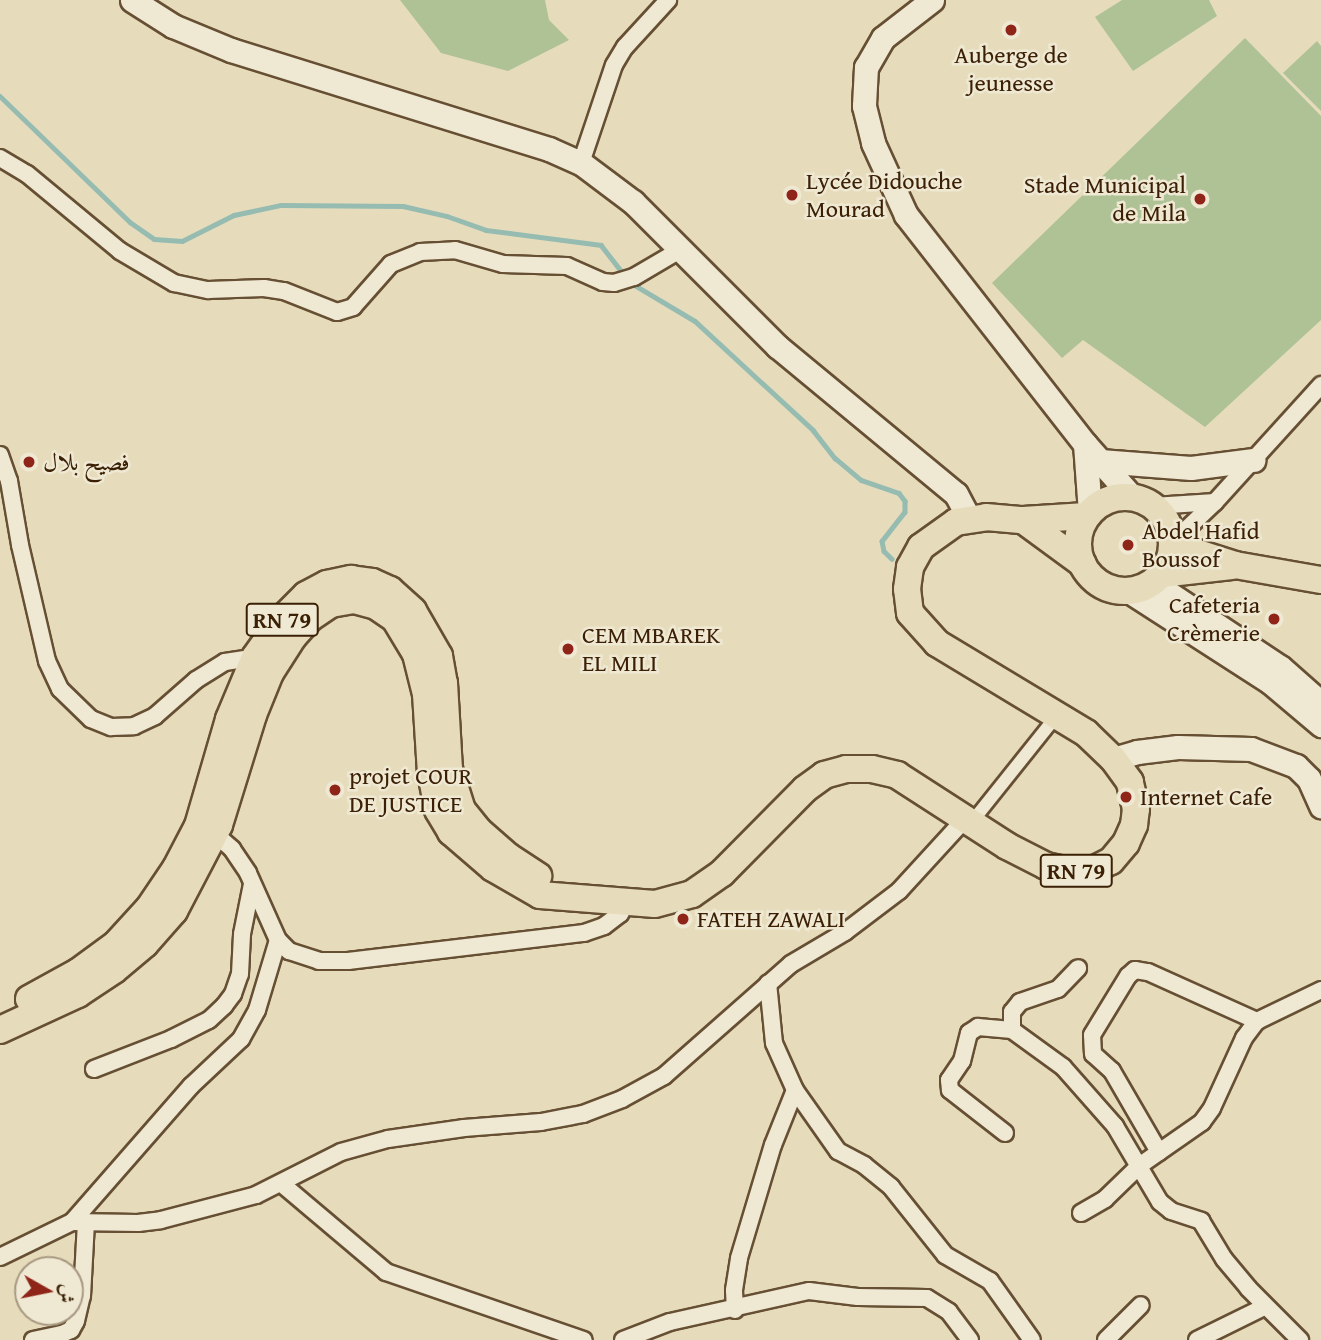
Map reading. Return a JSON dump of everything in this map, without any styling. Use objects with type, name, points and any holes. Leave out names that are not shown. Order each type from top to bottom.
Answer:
[{"type":"main road","points":[[132,0],[173,26],[232,50],[549,149],[581,163],[633,202],[777,346],[956,494],[969,518]]},
{"type":"main road","points":[[932,0],[883,38],[866,67],[864,106],[873,143],[906,215],[1093,453],[1166,522],[1172,544],[1169,560],[1147,582]]},
{"type":"main road","points":[[1093,453],[1191,468],[1253,460]]},
{"type":"main road","points":[[1083,564],[1078,548],[1079,531],[1088,514],[1093,453]]},
{"type":"main road","points":[[1023,520],[1088,514],[1109,499],[1142,501]]},
{"type":"main road","name":"RN 79","points":[[0,1030],[78,994],[145,944],[174,911],[215,834],[270,673],[293,637],[310,618],[331,604],[354,600],[376,606],[395,619],[416,654],[426,694],[431,773],[438,810],[451,832],[477,857],[540,895],[626,903],[675,901],[722,873],[805,789],[824,775],[846,769],[872,769],[897,775],[1007,846],[1046,866],[1070,871],[1091,871],[1111,861],[1126,843],[1134,824],[1135,794],[1113,759],[1086,733],[1059,714],[937,643],[911,613],[906,589],[910,566],[921,547],[939,531],[969,518],[1023,520]]},
{"type":"main road","points":[[1023,520],[1083,564],[1102,585],[1147,582],[1234,565]]},
{"type":"main road","points":[[1172,544],[1234,565],[1321,580]]},
{"type":"main road","name":"RN 79","points":[[0,1010],[32,998],[78,972],[116,944],[149,908],[176,868],[198,826],[229,719],[255,657],[282,620],[306,596],[327,584],[351,579],[372,582],[390,590],[413,611],[439,656],[444,683],[449,769],[462,810],[478,830],[509,857],[567,898]]},
{"type":"main road","points":[[1147,582],[1280,667],[1321,703]]},
{"type":"main road","points":[[1147,582],[1321,725]]},
{"type":"main road","points":[[1113,759],[1137,752],[1178,747],[1251,749],[1296,766],[1309,779],[1321,806]]},
{"type":"street","points":[[581,163],[614,65],[625,47],[668,0]]},
{"type":"street","points":[[0,158],[27,174],[120,251],[174,283],[208,290],[264,288],[284,291],[337,312],[353,307],[391,264],[420,251],[455,250],[503,264],[567,266],[603,282],[614,283],[634,277],[680,250]]},
{"type":"street","points":[[1172,544],[1215,502],[1321,385]]},
{"type":"street","points":[[0,455],[9,481],[20,545],[47,661],[61,690],[90,719],[111,727],[134,726],[155,716],[196,680],[225,662],[255,657]]},
{"type":"street","points":[[1142,501],[1215,502]]},
{"type":"street","points":[[0,1257],[79,1222],[138,1223],[226,1206],[282,1184],[341,1152],[388,1139],[464,1128],[541,1122],[583,1114],[622,1099],[664,1076],[791,964],[845,932],[899,891],[968,821],[1059,714]]},
{"type":"street","points":[[215,834],[238,857],[278,940],[289,951],[305,958],[348,961],[584,933],[604,926],[620,914],[626,903]]},
{"type":"street","points":[[94,1069],[171,1040],[209,1020],[224,1006],[233,993],[240,974],[242,934],[252,884]]},
{"type":"street","points":[[33,1340],[71,1330],[82,1296],[79,1222],[191,1086],[240,1039],[257,1010],[278,940]]},
{"type":"street","points":[[1012,1030],[1012,1012],[1020,1002],[1058,989],[1078,968]]},
{"type":"street","points":[[1159,1152],[1112,1071],[1093,1054],[1092,1035],[1128,976],[1135,970],[1148,972],[1257,1021]]},
{"type":"street","points":[[768,983],[774,1043],[796,1090],[838,1151],[864,1165],[891,1187],[945,1255],[990,1281],[1032,1340]]},
{"type":"street","points":[[1081,1213],[1105,1199],[1139,1166],[1202,1122],[1212,1108],[1244,1038],[1257,1021],[1321,990]]},
{"type":"street","points":[[1005,1133],[954,1096],[950,1090],[949,1080],[962,1061],[970,1033],[978,1027],[1012,1030],[1041,1049],[1087,1090],[1115,1126],[1160,1202],[1171,1211],[1201,1221],[1224,1259],[1264,1307],[1300,1340]]},
{"type":"street","points":[[735,1310],[734,1290],[739,1258],[772,1145],[796,1090]]},
{"type":"street","points":[[282,1184],[386,1272],[584,1340]]},
{"type":"street","points":[[623,1340],[670,1322],[735,1310],[809,1291],[858,1297],[927,1298],[949,1312],[970,1340]]},
{"type":"street","points":[[1106,1340],[1141,1305]]},
{"type":"street","points":[[1197,1340],[1264,1307]]},
{"type":"street","points":[[1122,1323],[1130,1340]]},
{"type":"green space","points":[[400,0],[545,0],[549,20],[569,40],[508,71],[441,53]]},
{"type":"green space","points":[[1122,0],[1209,0],[1217,16],[1133,71],[1095,17]]},
{"type":"green space","name":"Stade Municipal de Mila","points":[[1245,38],[1321,116],[1321,320],[1205,427],[1083,340],[1062,358],[992,283]]},
{"type":"green space","points":[[1317,41],[1321,46],[1321,111],[1283,73]]},
{"type":"waterway","points":[[0,96],[130,222],[154,239],[182,241],[234,215],[281,205],[403,206],[447,216],[486,230],[601,245],[626,277]]},
{"type":"waterway","points":[[631,283],[695,321],[813,430],[835,458],[861,480],[899,493],[905,501],[905,512],[882,541],[884,551],[892,559]]},
{"type":"place","name":"Auberge de jeunesse","points":[[1011,30]]},
{"type":"place","name":"Lycée Didouche Mourad","points":[[792,195]]},
{"type":"place","name":"Stade Municipal de Mila","points":[[1200,199]]},
{"type":"place","name":"فصيح بلال","points":[[29,462]]},
{"type":"place","name":"Abdel Hafid Boussof","points":[[1128,545]]},
{"type":"place","name":"Cafeteria Crèmerie","points":[[1274,619]]},
{"type":"place","name":"CEM MBAREK EL MILI","points":[[568,649]]},
{"type":"place","name":"projet COUR DE JUSTICE","points":[[335,790]]},
{"type":"place","name":"Internet Cafe","points":[[1126,797]]},
{"type":"place","name":"FATEH ZAWALI","points":[[683,919]]}]
